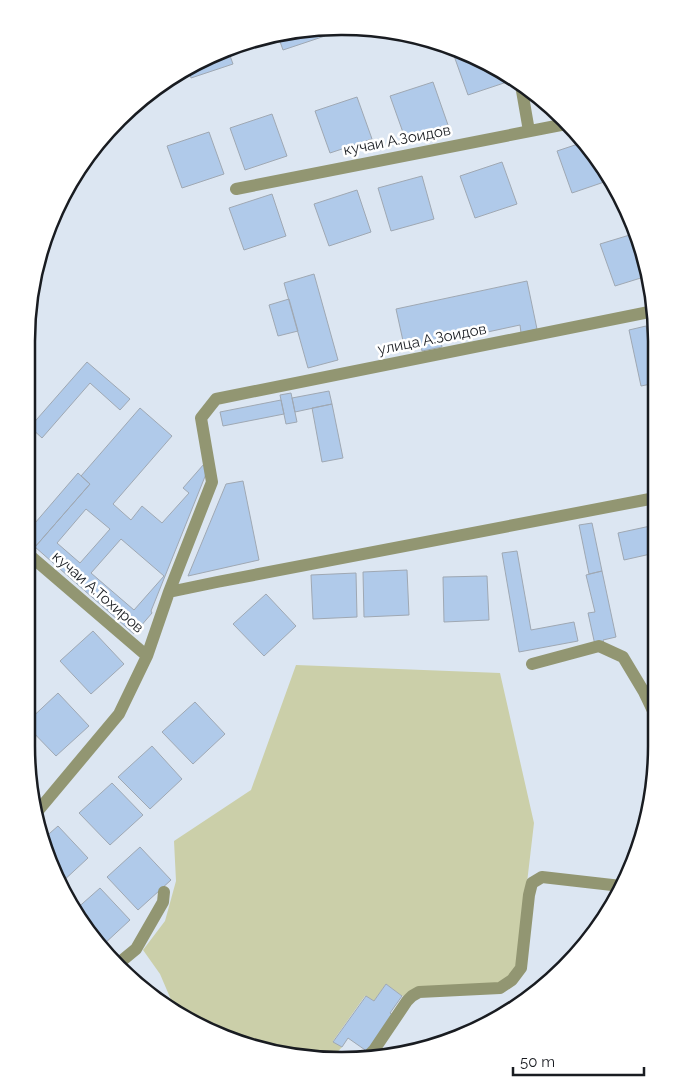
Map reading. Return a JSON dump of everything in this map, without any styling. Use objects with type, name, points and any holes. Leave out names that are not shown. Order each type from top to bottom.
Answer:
[{"type":"street","points":[[523,94],[529,131]]},
{"type":"street","name":"кучаи А.Зоидов","points":[[236,189],[558,125]]},
{"type":"street","name":"улица А.Зоидов","points":[[169,592],[212,482],[201,418],[216,399],[646,313]]},
{"type":"street","points":[[41,807],[119,714],[147,656],[169,592],[648,499]]},
{"type":"street","name":"кучаи А.Тохиров","points":[[35,560],[147,656]]},
{"type":"street","points":[[532,664],[599,646],[622,657],[648,700]]},
{"type":"street","points":[[374,1050],[407,1002],[419,992],[500,988],[512,980],[521,968],[532,883],[542,877],[614,885]]},
{"type":"street","points":[[123,960],[136,949],[163,902],[164,892]]},
{"type":"green space","points":[[296,665],[500,673],[534,823],[517,968],[503,984],[402,996],[386,984],[374,1001],[365,996],[333,1041],[342,1047],[338,1052],[301,1049],[262,1042],[224,1029],[171,1000],[160,974],[143,950],[165,921],[176,881],[174,841],[251,790]]},
{"type":"building","points":[[325,36],[325,36],[283,50],[280,41]]},
{"type":"building","points":[[230,56],[233,64],[191,78],[190,75]]},
{"type":"building","points":[[454,56],[505,83],[468,95]]},
{"type":"building","points":[[433,82],[448,125],[405,138],[390,96]]},
{"type":"building","points":[[357,97],[372,139],[330,153],[315,111]]},
{"type":"building","points":[[272,114],[287,156],[245,170],[230,128]]},
{"type":"building","points":[[209,132],[224,174],[182,188],[167,146]]},
{"type":"building","points":[[576,145],[603,182],[572,193],[557,151]]},
{"type":"building","points":[[502,162],[517,204],[475,218],[460,176]]},
{"type":"building","points":[[422,176],[434,219],[391,231],[378,188]]},
{"type":"building","points":[[357,190],[371,232],[329,246],[314,204]]},
{"type":"building","points":[[272,194],[286,236],[244,250],[229,208]]},
{"type":"building","points":[[629,235],[641,278],[615,286],[600,244]]},
{"type":"building","points":[[314,274],[338,360],[308,368],[284,283]]},
{"type":"building","points":[[527,281],[537,329],[521,333],[520,325],[441,342],[442,347],[422,351],[421,346],[405,350],[396,309]]},
{"type":"building","points":[[289,299],[298,331],[278,336],[269,305]]},
{"type":"building","points":[[646,326],[648,385],[641,386],[629,330]]},
{"type":"building","points":[[87,362],[130,399],[120,410],[90,383],[42,438],[35,432],[35,421]]},
{"type":"building","points":[[329,391],[332,404],[295,412],[292,398]]},
{"type":"building","points":[[291,393],[297,422],[286,424],[280,395]]},
{"type":"building","points":[[281,400],[284,414],[223,426],[220,412]]},
{"type":"building","points":[[332,404],[343,458],[322,462],[312,408]]},
{"type":"building","points":[[140,408],[172,436],[113,504],[131,520],[142,506],[162,523],[189,493],[183,488],[204,464],[206,474],[151,611],[152,613],[134,634],[35,547],[90,484],[81,476]],"holes":[[[86,509],[110,529],[80,563],[57,543]],[[121,539],[164,576],[134,610],[91,573]]]},
{"type":"building","points":[[78,473],[90,484],[35,547],[35,523]]},
{"type":"building","points":[[243,481],[259,560],[188,576],[226,484]]},
{"type":"building","points":[[592,523],[602,571],[589,574],[579,525]]},
{"type":"building","points":[[648,527],[648,555],[624,560],[618,533]]},
{"type":"building","points":[[517,551],[531,630],[574,622],[578,641],[519,652],[502,553]]},
{"type":"building","points":[[407,570],[409,615],[364,617],[363,572]]},
{"type":"building","points":[[602,571],[616,637],[603,640],[604,643],[595,645],[588,613],[595,612],[586,575]]},
{"type":"building","points":[[356,573],[357,617],[313,619],[311,575]]},
{"type":"building","points":[[487,576],[489,620],[444,622],[443,577]]},
{"type":"building","points":[[266,594],[296,626],[264,656],[233,624]]},
{"type":"building","points":[[93,631],[124,664],[91,694],[60,661]]},
{"type":"building","points":[[58,693],[89,726],[56,756],[35,734],[35,715]]},
{"type":"building","points":[[195,702],[225,734],[193,764],[162,732]]},
{"type":"building","points":[[152,746],[182,779],[150,809],[118,777]]},
{"type":"building","points":[[112,783],[143,815],[110,845],[79,813]]},
{"type":"building","points":[[58,826],[88,858],[66,879],[58,863],[48,835]]},
{"type":"building","points":[[140,847],[171,880],[138,910],[107,877]]},
{"type":"building","points":[[100,888],[130,920],[106,942],[80,906]]},
{"type":"building","points":[[386,984],[402,996],[390,1013],[394,1016],[369,1050],[366,1051],[348,1038],[342,1047],[333,1042],[366,996],[374,1001]]}]
